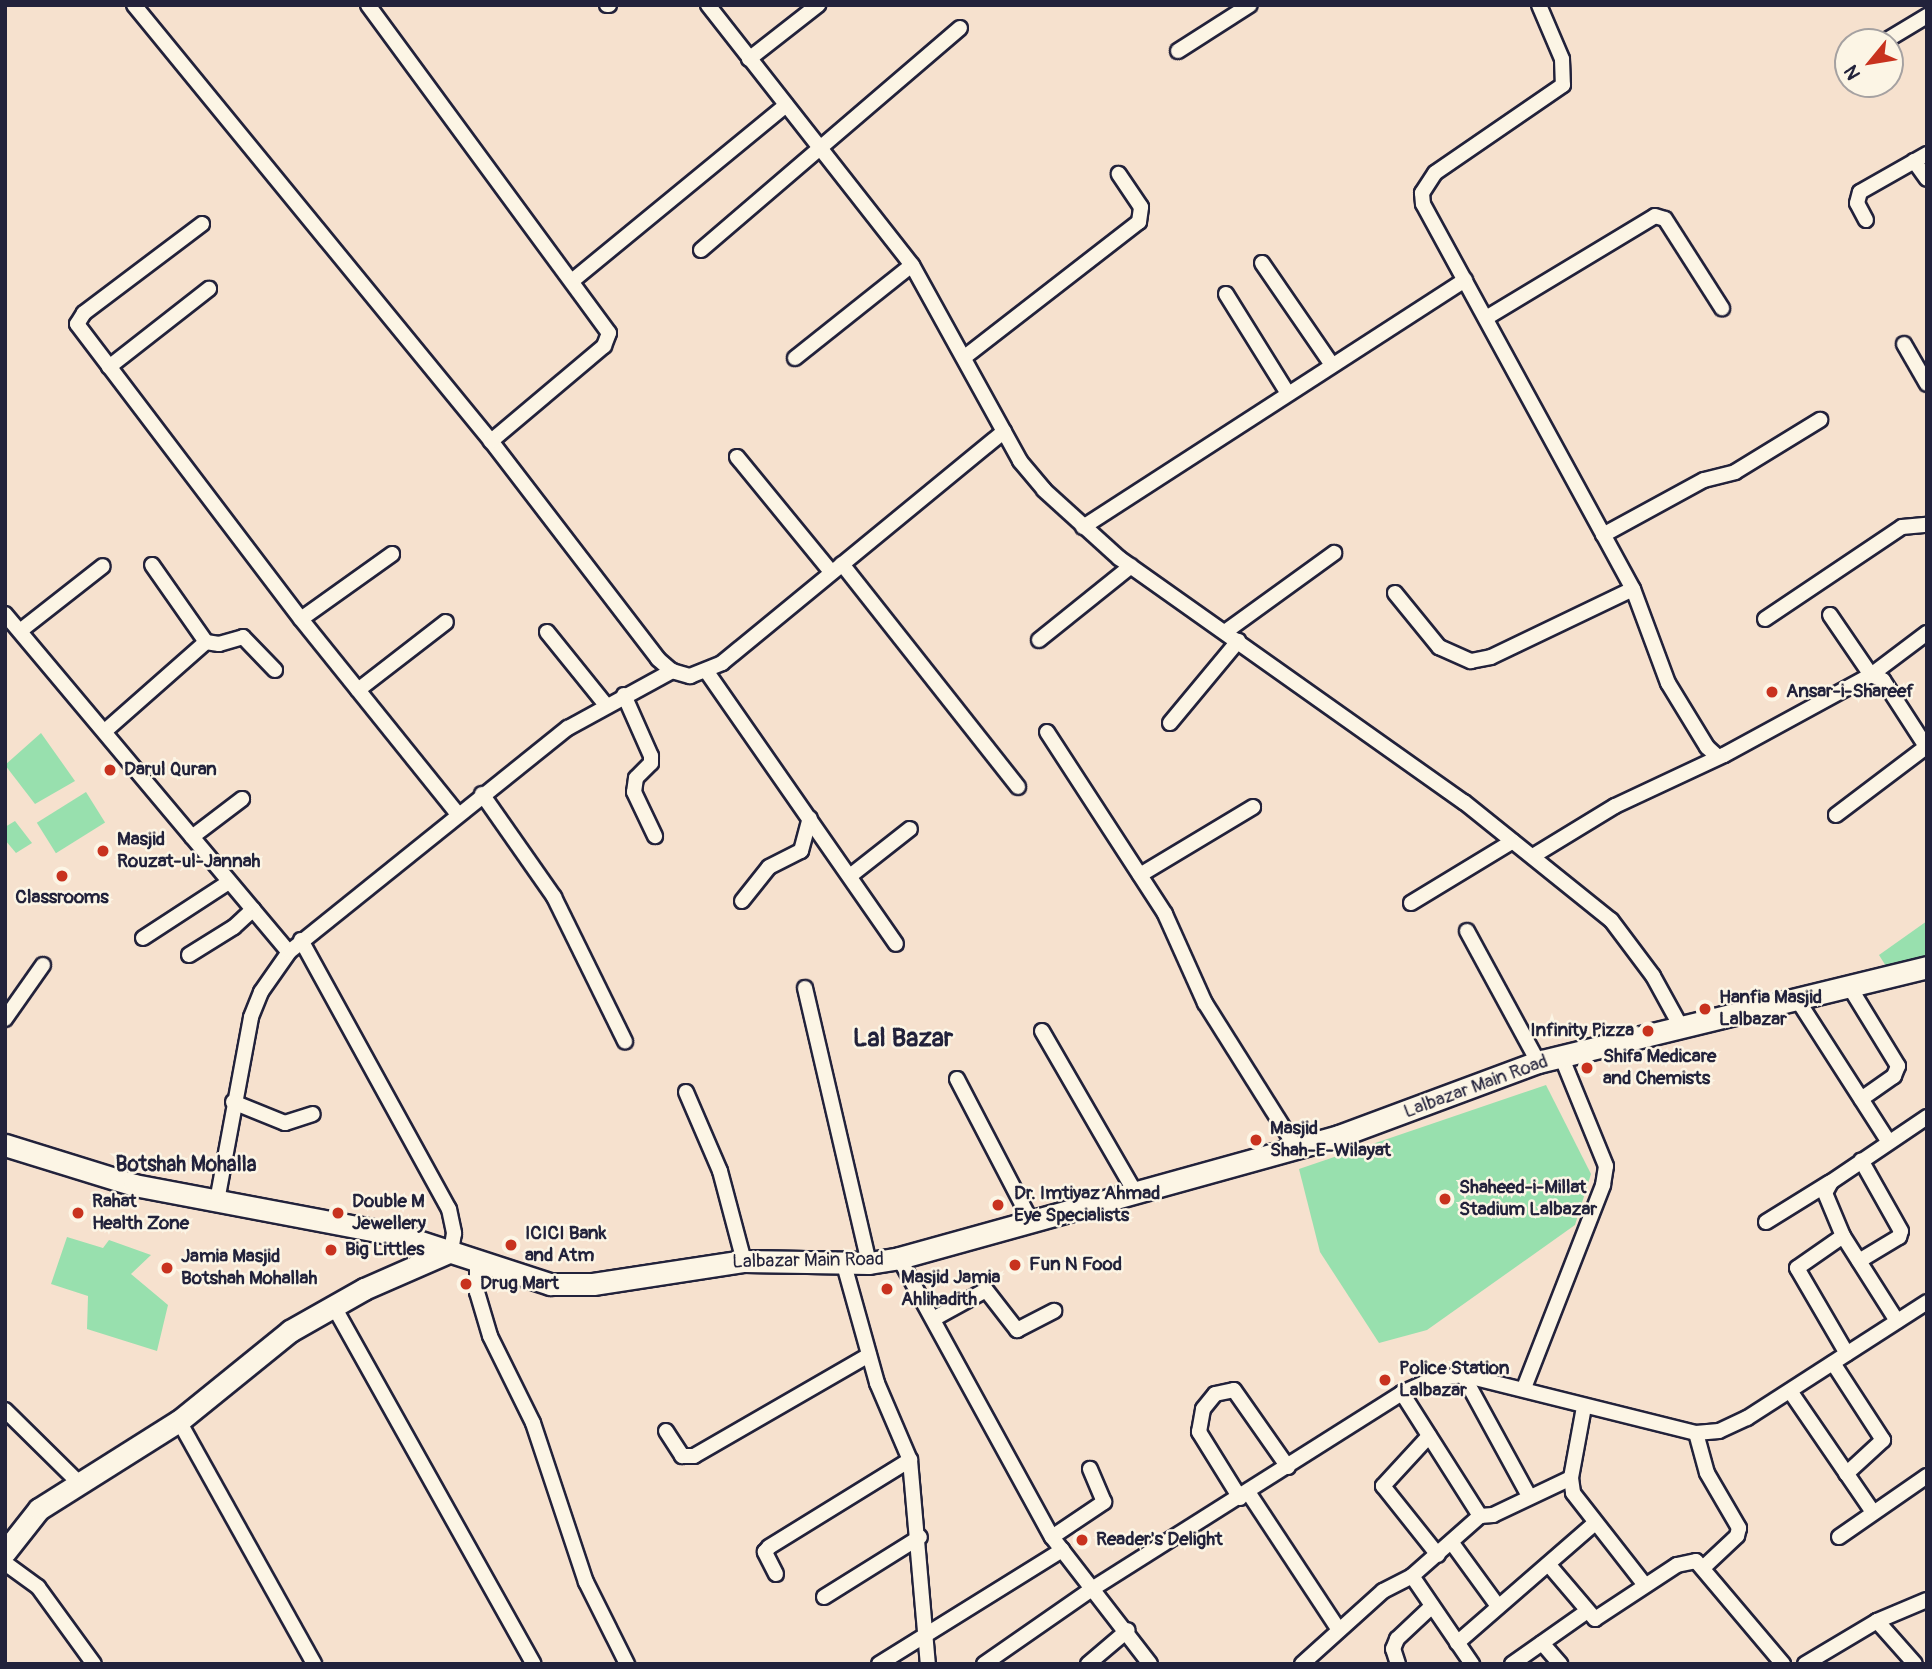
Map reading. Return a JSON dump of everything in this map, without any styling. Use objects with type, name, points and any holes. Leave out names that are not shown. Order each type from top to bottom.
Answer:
[{"type":"main road","name":"Lalbazar Main Road","points":[[5,1145],[97,1176],[352,1223],[562,1285],[744,1261],[869,1262],[899,1258],[1136,1194],[1381,1122],[1538,1062],[1927,967]]},
{"type":"main road","points":[[5,1552],[39,1509],[78,1482],[179,1421],[290,1331],[333,1305],[451,1251]]},
{"type":"street","points":[[134,5],[491,441],[658,659],[673,671],[690,676],[708,671],[1004,431]]},
{"type":"street","points":[[368,5],[572,281],[609,339],[491,441]]},
{"type":"street","points":[[708,5],[912,265],[966,356],[1004,431],[1044,490],[1083,527],[1131,566],[1513,841],[1611,920],[1653,976],[1681,1027]]},
{"type":"street","points":[[749,59],[818,5]]},
{"type":"street","points":[[1178,51],[1250,5]]},
{"type":"street","points":[[1539,5],[1562,59],[1563,85],[1435,173],[1422,193],[1423,204],[1633,589],[1659,665],[1707,747],[1717,756]]},
{"type":"street","points":[[1904,30],[1927,16]]},
{"type":"street","points":[[701,250],[960,28]]},
{"type":"street","points":[[572,281],[786,105]]},
{"type":"street","points":[[1866,220],[1857,203],[1860,192],[1920,158],[1927,179]]},
{"type":"street","points":[[966,356],[1139,222],[1141,208],[1119,174]]},
{"type":"street","points":[[1486,318],[1656,216],[1665,219],[1723,308]]},
{"type":"street","points":[[202,224],[78,319],[80,330],[301,619],[457,813]]},
{"type":"street","points":[[1262,263],[1332,365]]},
{"type":"street","points":[[795,358],[912,265]]},
{"type":"street","points":[[1083,527],[1287,392],[1465,280]]},
{"type":"street","points":[[109,366],[209,289]]},
{"type":"street","points":[[1226,294],[1287,392]]},
{"type":"street","points":[[1904,344],[1927,384]]},
{"type":"street","points":[[1603,535],[1704,480],[1735,472],[1820,420]]},
{"type":"street","points":[[737,457],[836,568],[1018,787]]},
{"type":"street","points":[[1765,619],[1902,527],[1927,525]]},
{"type":"street","points":[[1225,632],[1334,553]]},
{"type":"street","points":[[301,619],[392,554]]},
{"type":"street","points":[[152,565],[206,642],[219,644],[243,637],[275,670]]},
{"type":"street","points":[[20,631],[103,566]]},
{"type":"street","points":[[1039,640],[1131,566]]},
{"type":"street","points":[[1395,593],[1439,647],[1471,661],[1491,657],[1633,589]]},
{"type":"street","points":[[5,614],[289,952]]},
{"type":"street","points":[[1830,615],[1871,675],[1884,680],[1926,748],[1836,815]]},
{"type":"street","points":[[358,690],[446,622]]},
{"type":"street","points":[[547,632],[605,704]]},
{"type":"street","points":[[1533,856],[1615,806],[1871,675],[1927,633]]},
{"type":"street","points":[[1170,723],[1238,641]]},
{"type":"street","points":[[106,731],[206,642]]},
{"type":"street","points":[[217,1200],[233,1102],[251,1017],[261,992],[289,952],[482,794],[605,704],[673,671]]},
{"type":"street","points":[[708,671],[896,944]]},
{"type":"street","points":[[624,695],[651,756],[651,763],[636,778],[634,792],[655,836]]},
{"type":"street","points":[[1047,732],[1175,933],[1205,1003],[1295,1146]]},
{"type":"street","points":[[482,794],[554,897],[625,1041]]},
{"type":"street","points":[[192,837],[243,799]]},
{"type":"street","points":[[1140,875],[1253,807]]},
{"type":"street","points":[[741,901],[769,867],[801,851],[810,818]]},
{"type":"street","points":[[850,876],[911,829]]},
{"type":"street","points":[[1411,903],[1513,841]]},
{"type":"street","points":[[143,938],[229,882]]},
{"type":"street","points":[[190,955],[234,927],[253,909]]},
{"type":"street","points":[[1467,931],[1538,1062]]},
{"type":"street","points":[[301,940],[449,1209],[454,1233],[451,1251]]},
{"type":"street","points":[[5,1018],[43,965]]},
{"type":"street","points":[[1849,986],[1898,1066],[1894,1076],[1861,1099]]},
{"type":"street","points":[[805,988],[869,1262]]},
{"type":"street","points":[[1797,999],[1888,1141]]},
{"type":"street","points":[[1042,1031],[1136,1194]]},
{"type":"street","points":[[1524,1388],[1603,1185],[1605,1166],[1561,1056]]},
{"type":"street","points":[[957,1079],[1031,1221]]},
{"type":"street","points":[[686,1092],[720,1171],[744,1261]]},
{"type":"street","points":[[233,1102],[285,1123],[313,1114]]},
{"type":"street","points":[[1766,1222],[1927,1117]]},
{"type":"street","points":[[1859,1261],[1899,1237],[1900,1231],[1861,1160]]},
{"type":"street","points":[[1830,1182],[1825,1202],[1896,1321]]},
{"type":"street","points":[[1843,1236],[1797,1268],[1847,1354]]},
{"type":"street","points":[[899,1258],[935,1318],[1052,1536],[1092,1589],[1128,1630],[1150,1664]]},
{"type":"street","points":[[477,1261],[477,1292],[490,1336],[533,1423],[586,1581],[627,1664]]},
{"type":"street","points":[[843,1261],[869,1355],[910,1460],[920,1537],[928,1664]]},
{"type":"street","points":[[935,1318],[986,1290],[1017,1330],[1054,1311]]},
{"type":"street","points":[[984,1664],[1003,1659],[1092,1589],[1402,1393],[1434,1379],[1463,1375],[1524,1388],[1584,1407],[1696,1433],[1719,1431],[1790,1391],[1927,1302]]},
{"type":"street","points":[[333,1305],[534,1664]]},
{"type":"street","points":[[666,1431],[682,1456],[694,1456],[869,1355]]},
{"type":"street","points":[[1833,1363],[1883,1440],[1846,1474]]},
{"type":"street","points":[[1463,1375],[1529,1496]]},
{"type":"street","points":[[1288,1467],[1234,1390],[1214,1394],[1203,1409],[1199,1432],[1339,1630]]},
{"type":"street","points":[[1790,1391],[1873,1512]]},
{"type":"street","points":[[1402,1393],[1480,1517]]},
{"type":"street","points":[[1584,1407],[1571,1478],[1573,1493],[1594,1524],[1644,1584]]},
{"type":"street","points":[[5,1410],[78,1482]]},
{"type":"street","points":[[179,1421],[314,1664]]},
{"type":"street","points":[[1696,1433],[1707,1473],[1739,1528],[1737,1536],[1705,1566]]},
{"type":"street","points":[[1429,1436],[1383,1486],[1438,1555]]},
{"type":"street","points":[[776,1574],[765,1552],[769,1547],[910,1460]]},
{"type":"street","points":[[1052,1536],[1104,1502],[1090,1469]]},
{"type":"street","points":[[1839,1537],[1927,1476]]},
{"type":"street","points":[[1307,1662],[1383,1591],[1412,1576],[1480,1517],[1493,1516],[1529,1496],[1571,1478]]},
{"type":"street","points":[[1457,1643],[1594,1524]]},
{"type":"street","points":[[824,1597],[920,1537]]},
{"type":"street","points":[[1452,1543],[1497,1606]]},
{"type":"street","points":[[879,1664],[927,1637],[1062,1550]]},
{"type":"street","points":[[1549,1565],[1586,1612],[1599,1618],[1644,1584],[1688,1560],[1705,1566],[1736,1612],[1783,1664]]},
{"type":"street","points":[[5,1563],[38,1587],[94,1664]]},
{"type":"street","points":[[1412,1576],[1472,1664]]},
{"type":"street","points":[[1805,1664],[1877,1621],[1927,1600]]},
{"type":"street","points":[[1398,1664],[1393,1648],[1396,1639],[1432,1606]]},
{"type":"street","points":[[1512,1664],[1586,1612]]},
{"type":"street","points":[[1877,1621],[1915,1664]]},
{"type":"street","points":[[1088,1664],[1128,1630]]},
{"type":"street","points":[[1542,1643],[1560,1664]]},
{"type":"green space","points":[[41,733],[75,781],[35,804],[5,765]]},
{"type":"green space","points":[[86,792],[105,823],[56,853],[37,823]]},
{"type":"green space","points":[[15,821],[32,843],[16,853],[5,840],[5,827]]},
{"type":"green space","points":[[1927,921],[1927,963],[1889,971],[1879,955]]},
{"type":"green space","name":"Shaheed-i-Millat Stadium Lalbazar","points":[[1546,1085],[1591,1174],[1575,1225],[1427,1330],[1379,1343],[1320,1252],[1299,1169]]},
{"type":"green space","points":[[67,1237],[103,1248],[109,1240],[151,1255],[131,1274],[168,1305],[157,1351],[87,1329],[88,1296],[51,1284]]},
{"type":"place","name":"Ansar-i-Shareef","points":[[1772,692]]},
{"type":"place","name":"Darul Quran","points":[[110,770]]},
{"type":"place","name":"Masjid Rouzat-ul-Jannah","points":[[103,851]]},
{"type":"place","name":"Classrooms","points":[[62,876]]},
{"type":"place","name":"Hanfia Masjid Lalbazar","points":[[1705,1009]]},
{"type":"place","name":"Infinity Pizza","points":[[1648,1031]]},
{"type":"place","name":"Shifa Medicare and Chemists","points":[[1587,1068]]},
{"type":"place","name":"Masjid Shah-E-Wilayat","points":[[1256,1140]]},
{"type":"place","name":"Shaheed-i-Millat Stadium Lalbazar","points":[[1445,1199]]},
{"type":"place","name":"Dr. Imtiyaz Ahmad Eye Specialists","points":[[998,1205]]},
{"type":"place","name":"Rahat Health Zone","points":[[78,1213]]},
{"type":"place","name":"Double M Jewellery","points":[[338,1213]]},
{"type":"place","name":"ICICI Bank and Atm","points":[[511,1245]]},
{"type":"place","name":"Big Littles","points":[[331,1250]]},
{"type":"place","name":"Fun N Food","points":[[1015,1265]]},
{"type":"place","name":"Jamia Masjid Botshah Mohallah","points":[[167,1268]]},
{"type":"place","name":"Drug Mart","points":[[466,1284]]},
{"type":"place","name":"Masjid Jamia Ahlihadith","points":[[887,1289]]},
{"type":"place","name":"Police Station Lalbazar","points":[[1385,1380]]},
{"type":"place","name":"Reader's Delight","points":[[1082,1540]]},
{"type":"district","name":"Lal Bazar","points":[[903,1039]]},
{"type":"district","name":"Botshah Mohalla","points":[[186,1165]]}]
